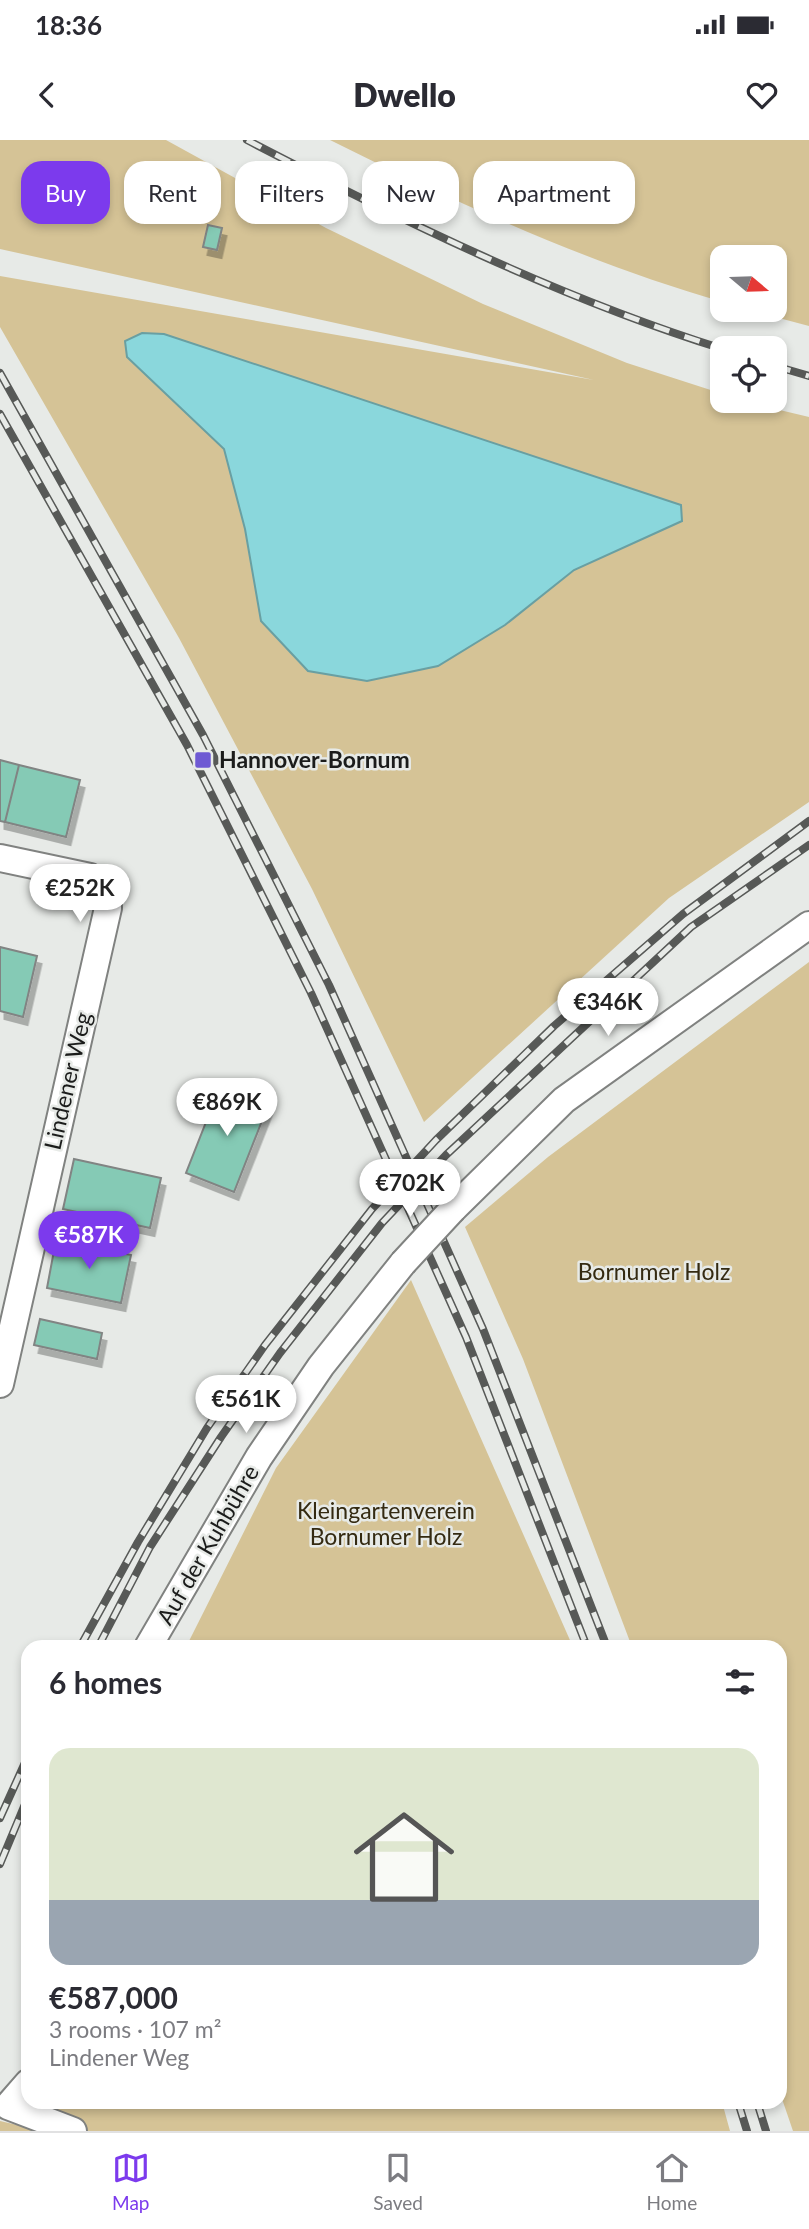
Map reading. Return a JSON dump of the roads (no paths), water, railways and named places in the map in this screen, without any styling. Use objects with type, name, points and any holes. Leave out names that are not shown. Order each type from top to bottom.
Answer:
[{"type":"street","name":"Lindener Weg","points":[[0,858],[90,877],[107,888],[108,908],[0,1384]]},
{"type":"street","name":"Auf der Kuhbühre","points":[[152,1640],[259,1457],[321,1366],[403,1263],[453,1209],[564,1100],[809,925]]},
{"type":"street","points":[[21,2091],[8,2106],[74,2131]]},
{"type":"water","points":[[142,333],[164,334],[681,505],[682,521],[574,570],[505,625],[438,666],[367,681],[308,671],[261,621],[245,529],[224,449],[127,357],[125,341]]},
{"type":"railway","points":[[247,140],[481,255],[600,306],[710,345]]},
{"type":"railway","points":[[787,370],[809,376]]},
{"type":"railway","points":[[0,373],[203,735],[329,985],[483,1329],[604,1640]]},
{"type":"railway","points":[[0,414],[187,745],[311,993],[466,1337],[584,1640]]},
{"type":"railway","points":[[84,1640],[138,1542],[207,1428],[265,1345],[372,1209],[436,1140],[554,1026],[683,914],[809,821]]},
{"type":"railway","points":[[102,1640],[150,1547],[221,1437],[280,1353],[382,1223],[446,1155],[691,927],[809,845]]},
{"type":"railway","points":[[0,1818],[21,1772]]},
{"type":"railway","points":[[0,1864],[21,1814]]},
{"type":"railway","points":[[740,2109],[747,2131]]},
{"type":"railway","points":[[759,2109],[766,2131]]},
{"type":"place","name":"Hannover-Bornum","points":[[203,760]]},
{"type":"park label","name":"Bornumer Holz","points":[[654,1272]]},
{"type":"park label","name":"Kleingartenverein Bornumer Holz","points":[[386,1524]]}]
